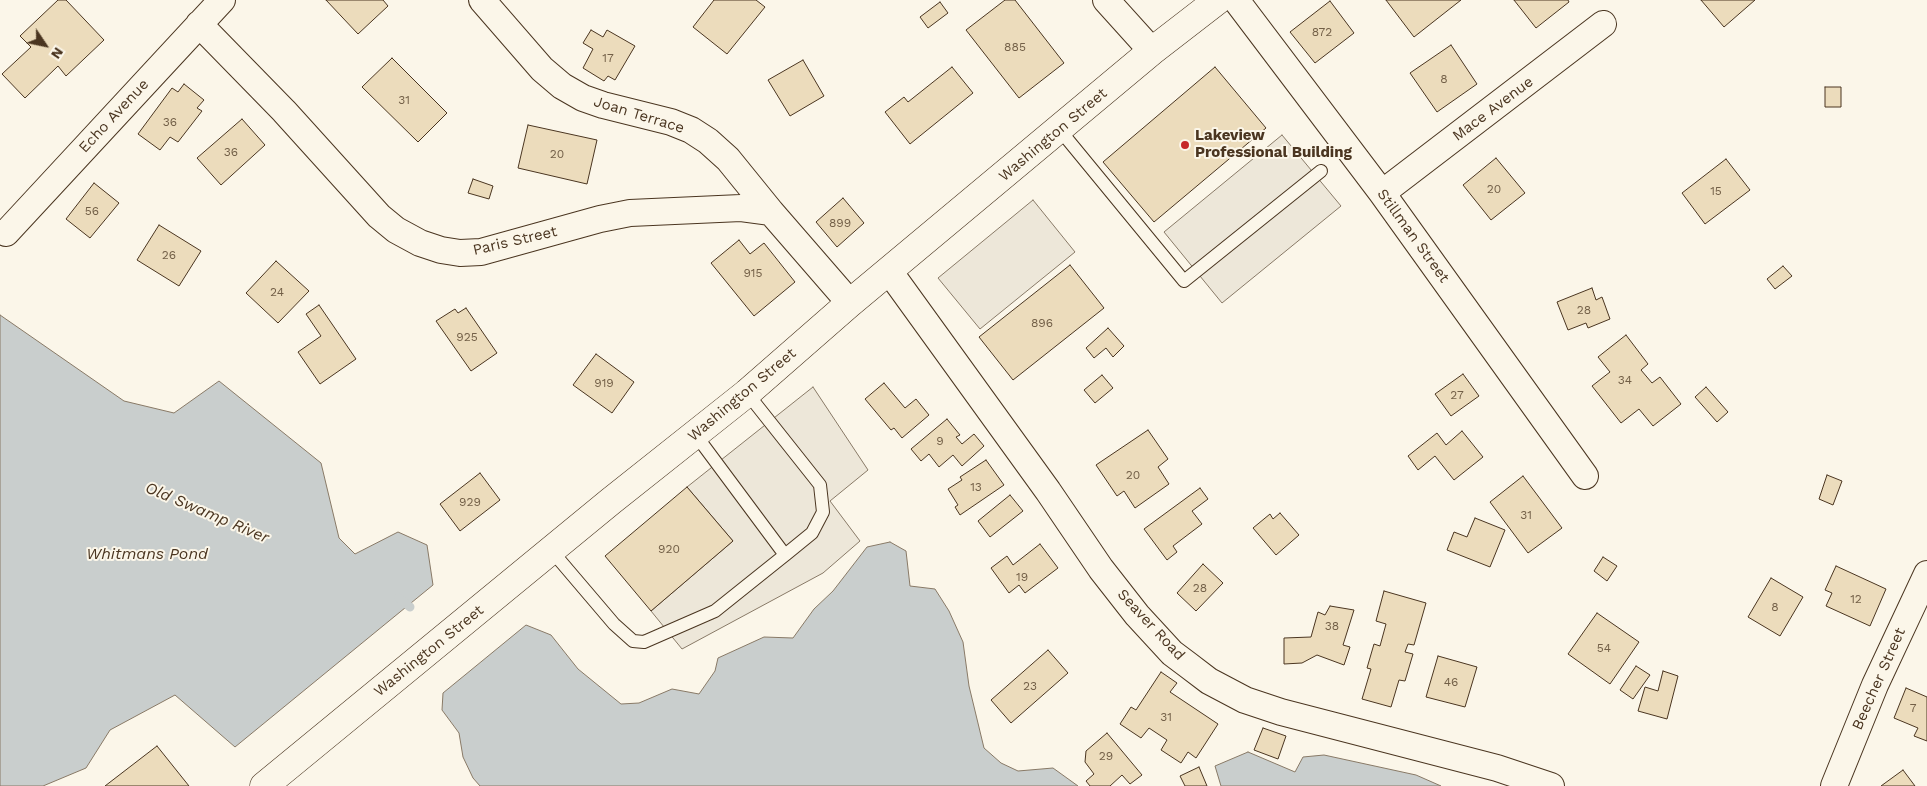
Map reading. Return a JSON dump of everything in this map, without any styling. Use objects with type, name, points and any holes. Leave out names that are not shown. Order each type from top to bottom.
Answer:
[{"type":"main road","name":"Washington Street","points":[[264,786],[747,393],[850,303],[1152,51],[1218,0]]},
{"type":"street","name":"Echo Avenue","points":[[6,233],[222,0]]},
{"type":"street","name":"Joan Terrace","points":[[482,0],[542,69],[562,86],[582,98],[603,105],[671,122],[708,141],[728,158],[771,212],[850,303]]},
{"type":"street","points":[[1106,0],[1152,51]]},
{"type":"street","name":"Stillman Street","points":[[1236,0],[1382,193],[1585,476]]},
{"type":"street","name":"Paris Street","points":[[199,24],[284,110],[379,216],[396,230],[420,243],[441,250],[481,252],[600,219],[630,213],[741,208],[771,212]]},
{"type":"street","name":"Mace Avenue","points":[[1382,193],[1603,24]]},
{"type":"street","name":"Seaver Road","points":[[889,272],[1048,490],[1107,576],[1137,615],[1172,653],[1216,685],[1245,700],[1497,768],[1552,786]]},
{"type":"street","name":"Beecher Street","points":[[1834,786],[1875,684],[1927,574]]},
{"type":"lane","points":[[1059,129],[1184,281],[1321,171]]},
{"type":"lane","points":[[552,550],[614,624],[633,640],[644,642],[715,611],[786,555],[812,533],[823,512],[820,485],[747,393]]},
{"type":"lane","points":[[695,434],[786,555]]},
{"type":"shaded area","points":[[1282,135],[1341,206],[1222,303],[1164,232]]},
{"type":"shaded area","points":[[1033,200],[1075,252],[980,329],[938,278]]},
{"type":"shaded area","points":[[813,387],[868,470],[830,501],[860,541],[823,573],[682,649],[651,611],[733,541],[687,487]]},
{"type":"water","name":"Whitmans Pond","points":[[0,315],[124,401],[174,413],[219,381],[321,463],[339,538],[355,554],[398,532],[427,545],[433,585],[235,747],[175,695],[110,730],[86,768],[43,786],[0,786]]},
{"type":"water","points":[[890,542],[906,551],[910,586],[935,589],[949,611],[963,642],[969,686],[984,748],[1001,763],[1018,771],[1053,768],[1078,786],[480,786],[473,778],[463,757],[459,733],[442,710],[443,693],[526,625],[551,635],[578,669],[621,704],[639,703],[672,689],[699,694],[715,671],[718,658],[764,637],[793,638],[814,609],[833,591],[867,547]]},
{"type":"water","points":[[1248,752],[1295,772],[1303,757],[1324,755],[1416,775],[1441,786],[1221,786],[1215,766]]},
{"type":"building","points":[[58,0],[66,0],[104,40],[66,76],[58,66],[25,98],[2,74],[31,47],[20,36]]},
{"type":"building","points":[[326,0],[383,0],[388,6],[358,34]]},
{"type":"building","points":[[714,0],[756,0],[765,7],[727,54],[693,27]]},
{"type":"building","points":[[1005,0],[1015,0],[1064,63],[1019,98],[966,30]]},
{"type":"building","points":[[1386,0],[1461,0],[1414,37]]},
{"type":"building","points":[[1514,0],[1568,0],[1569,2],[1536,28]]},
{"type":"building","points":[[1701,0],[1755,0],[1724,27]]},
{"type":"building","points":[[1330,1],[1354,33],[1315,63],[1290,32]]},
{"type":"building","points":[[940,2],[948,13],[928,28],[920,17]]},
{"type":"building","points":[[591,30],[603,37],[607,30],[635,46],[615,80],[608,76],[604,81],[583,68],[593,49],[583,43]]},
{"type":"building","points":[[1451,45],[1477,84],[1437,112],[1410,73]]},
{"type":"building","points":[[392,58],[447,113],[418,142],[362,87]]},
{"type":"building","points":[[803,60],[824,96],[790,116],[768,80]]},
{"type":"building","points":[[952,67],[973,93],[910,144],[885,112],[904,97],[908,102]]},
{"type":"building","name":"Lakeview Professional Building","points":[[1215,67],[1266,128],[1154,222],[1103,162]]},
{"type":"building","points":[[184,84],[204,100],[197,108],[202,111],[178,142],[170,137],[160,150],[138,134],[172,88],[178,92]]},
{"type":"building","points":[[1825,87],[1841,87],[1841,107],[1825,107]]},
{"type":"building","points":[[242,119],[265,145],[221,185],[197,158]]},
{"type":"building","points":[[528,125],[597,140],[587,184],[518,168]]},
{"type":"building","points":[[1496,158],[1525,193],[1491,220],[1463,185]]},
{"type":"building","points":[[1726,159],[1750,190],[1705,224],[1682,193]]},
{"type":"building","points":[[473,179],[493,186],[489,199],[468,193]]},
{"type":"building","points":[[94,183],[119,203],[90,238],[66,219]]},
{"type":"building","points":[[843,198],[864,223],[837,247],[816,222]]},
{"type":"building","points":[[159,225],[201,251],[179,286],[137,260]]},
{"type":"building","points":[[739,240],[750,254],[764,243],[795,282],[754,316],[711,263]]},
{"type":"building","points":[[276,261],[309,291],[278,323],[246,293]]},
{"type":"building","points":[[1070,265],[1104,308],[1013,380],[979,337]]},
{"type":"building","points":[[1783,266],[1792,276],[1775,289],[1767,279]]},
{"type":"building","points":[[1592,288],[1596,300],[1602,297],[1610,319],[1588,328],[1586,323],[1568,330],[1557,302]]},
{"type":"building","points":[[319,305],[356,359],[320,384],[298,352],[321,336],[306,314]]},
{"type":"building","points":[[466,308],[497,353],[471,371],[436,321],[455,309],[458,313]]},
{"type":"building","points":[[1108,328],[1124,346],[1113,357],[1106,348],[1094,358],[1086,348]]},
{"type":"building","points":[[1626,335],[1648,364],[1641,370],[1652,383],[1660,377],[1681,404],[1653,426],[1639,409],[1621,423],[1592,386],[1610,372],[1598,357]]},
{"type":"building","points":[[596,354],[634,382],[612,413],[573,385]]},
{"type":"building","points":[[1463,374],[1479,396],[1451,416],[1435,394]]},
{"type":"building","points":[[1102,375],[1113,388],[1095,403],[1084,390]]},
{"type":"building","points":[[884,383],[905,408],[916,399],[929,415],[902,438],[894,428],[891,430],[865,399]]},
{"type":"building","points":[[1706,387],[1728,412],[1717,422],[1695,397]]},
{"type":"building","points":[[947,419],[960,435],[956,437],[962,444],[974,434],[984,446],[962,466],[953,455],[939,467],[929,454],[921,461],[911,449]]},
{"type":"building","points":[[1148,430],[1168,459],[1158,467],[1169,484],[1135,508],[1124,491],[1117,496],[1096,465]]},
{"type":"building","points":[[1462,431],[1483,457],[1454,480],[1435,456],[1418,470],[1408,456],[1437,433],[1446,445]]},
{"type":"building","points":[[986,460],[1004,485],[960,515],[955,507],[958,505],[948,489],[962,480],[960,477]]},
{"type":"building","points":[[480,473],[500,500],[460,531],[440,504]]},
{"type":"building","points":[[1827,475],[1842,481],[1833,505],[1819,499]]},
{"type":"building","points":[[1523,476],[1562,528],[1528,553],[1490,502]]},
{"type":"building","points":[[687,487],[733,541],[651,611],[605,556]]},
{"type":"building","points":[[1200,488],[1208,499],[1192,511],[1202,524],[1173,546],[1177,552],[1167,560],[1144,529]]},
{"type":"building","points":[[1010,495],[1023,511],[990,537],[978,521]]},
{"type":"building","points":[[1280,513],[1299,535],[1276,555],[1253,528],[1270,514],[1273,519]]},
{"type":"building","points":[[1475,518],[1505,530],[1490,567],[1447,550],[1454,532],[1467,537]]},
{"type":"building","points":[[1040,544],[1058,568],[1025,593],[1019,585],[1009,593],[991,568],[1007,556],[1013,565]]},
{"type":"building","points":[[1603,557],[1617,566],[1607,581],[1594,571]]},
{"type":"building","points":[[1203,564],[1223,583],[1196,611],[1177,593]]},
{"type":"building","points":[[1836,566],[1886,589],[1870,626],[1826,606],[1832,593],[1825,590]]},
{"type":"building","points":[[1771,578],[1803,597],[1780,636],[1748,617]]},
{"type":"building","points":[[1384,591],[1426,603],[1414,645],[1408,644],[1405,652],[1413,654],[1405,681],[1399,680],[1391,707],[1362,699],[1371,669],[1367,668],[1374,644],[1380,646],[1386,624],[1376,621]]},
{"type":"building","points":[[1330,606],[1354,610],[1343,645],[1350,647],[1344,665],[1317,655],[1302,663],[1284,664],[1284,638],[1311,637],[1318,612],[1325,615]]},
{"type":"building","points":[[1597,613],[1639,642],[1610,684],[1568,654]]},
{"type":"building","points":[[1048,650],[1068,673],[1011,723],[991,700]]},
{"type":"building","points":[[1438,656],[1477,667],[1465,707],[1426,697]]},
{"type":"building","points":[[1636,666],[1650,675],[1633,699],[1620,690]]},
{"type":"building","points":[[1663,671],[1678,676],[1667,719],[1638,711],[1645,687],[1658,691]]},
{"type":"building","points":[[1161,672],[1177,683],[1170,692],[1218,724],[1196,758],[1188,752],[1181,763],[1161,750],[1167,740],[1149,728],[1141,738],[1120,724],[1131,707],[1136,710]]},
{"type":"building","points":[[1906,688],[1927,697],[1927,741],[1914,736],[1918,728],[1894,718]]},
{"type":"building","points":[[1263,728],[1286,736],[1278,759],[1254,750]]},
{"type":"building","points":[[1107,733],[1142,775],[1130,784],[1122,775],[1110,786],[1090,786],[1086,781],[1094,774],[1085,762],[1086,751]]},
{"type":"building","points":[[157,746],[189,786],[105,786]]},
{"type":"building","points":[[1199,767],[1207,786],[1185,786],[1180,776]]},
{"type":"building","points":[[1903,770],[1915,786],[1881,786]]},
{"type":"waterway","name":"Old Swamp River","points":[[399,598],[410,607]]},
{"type":"place","name":"Lakeview Professional Building","points":[[1185,145]]}]
